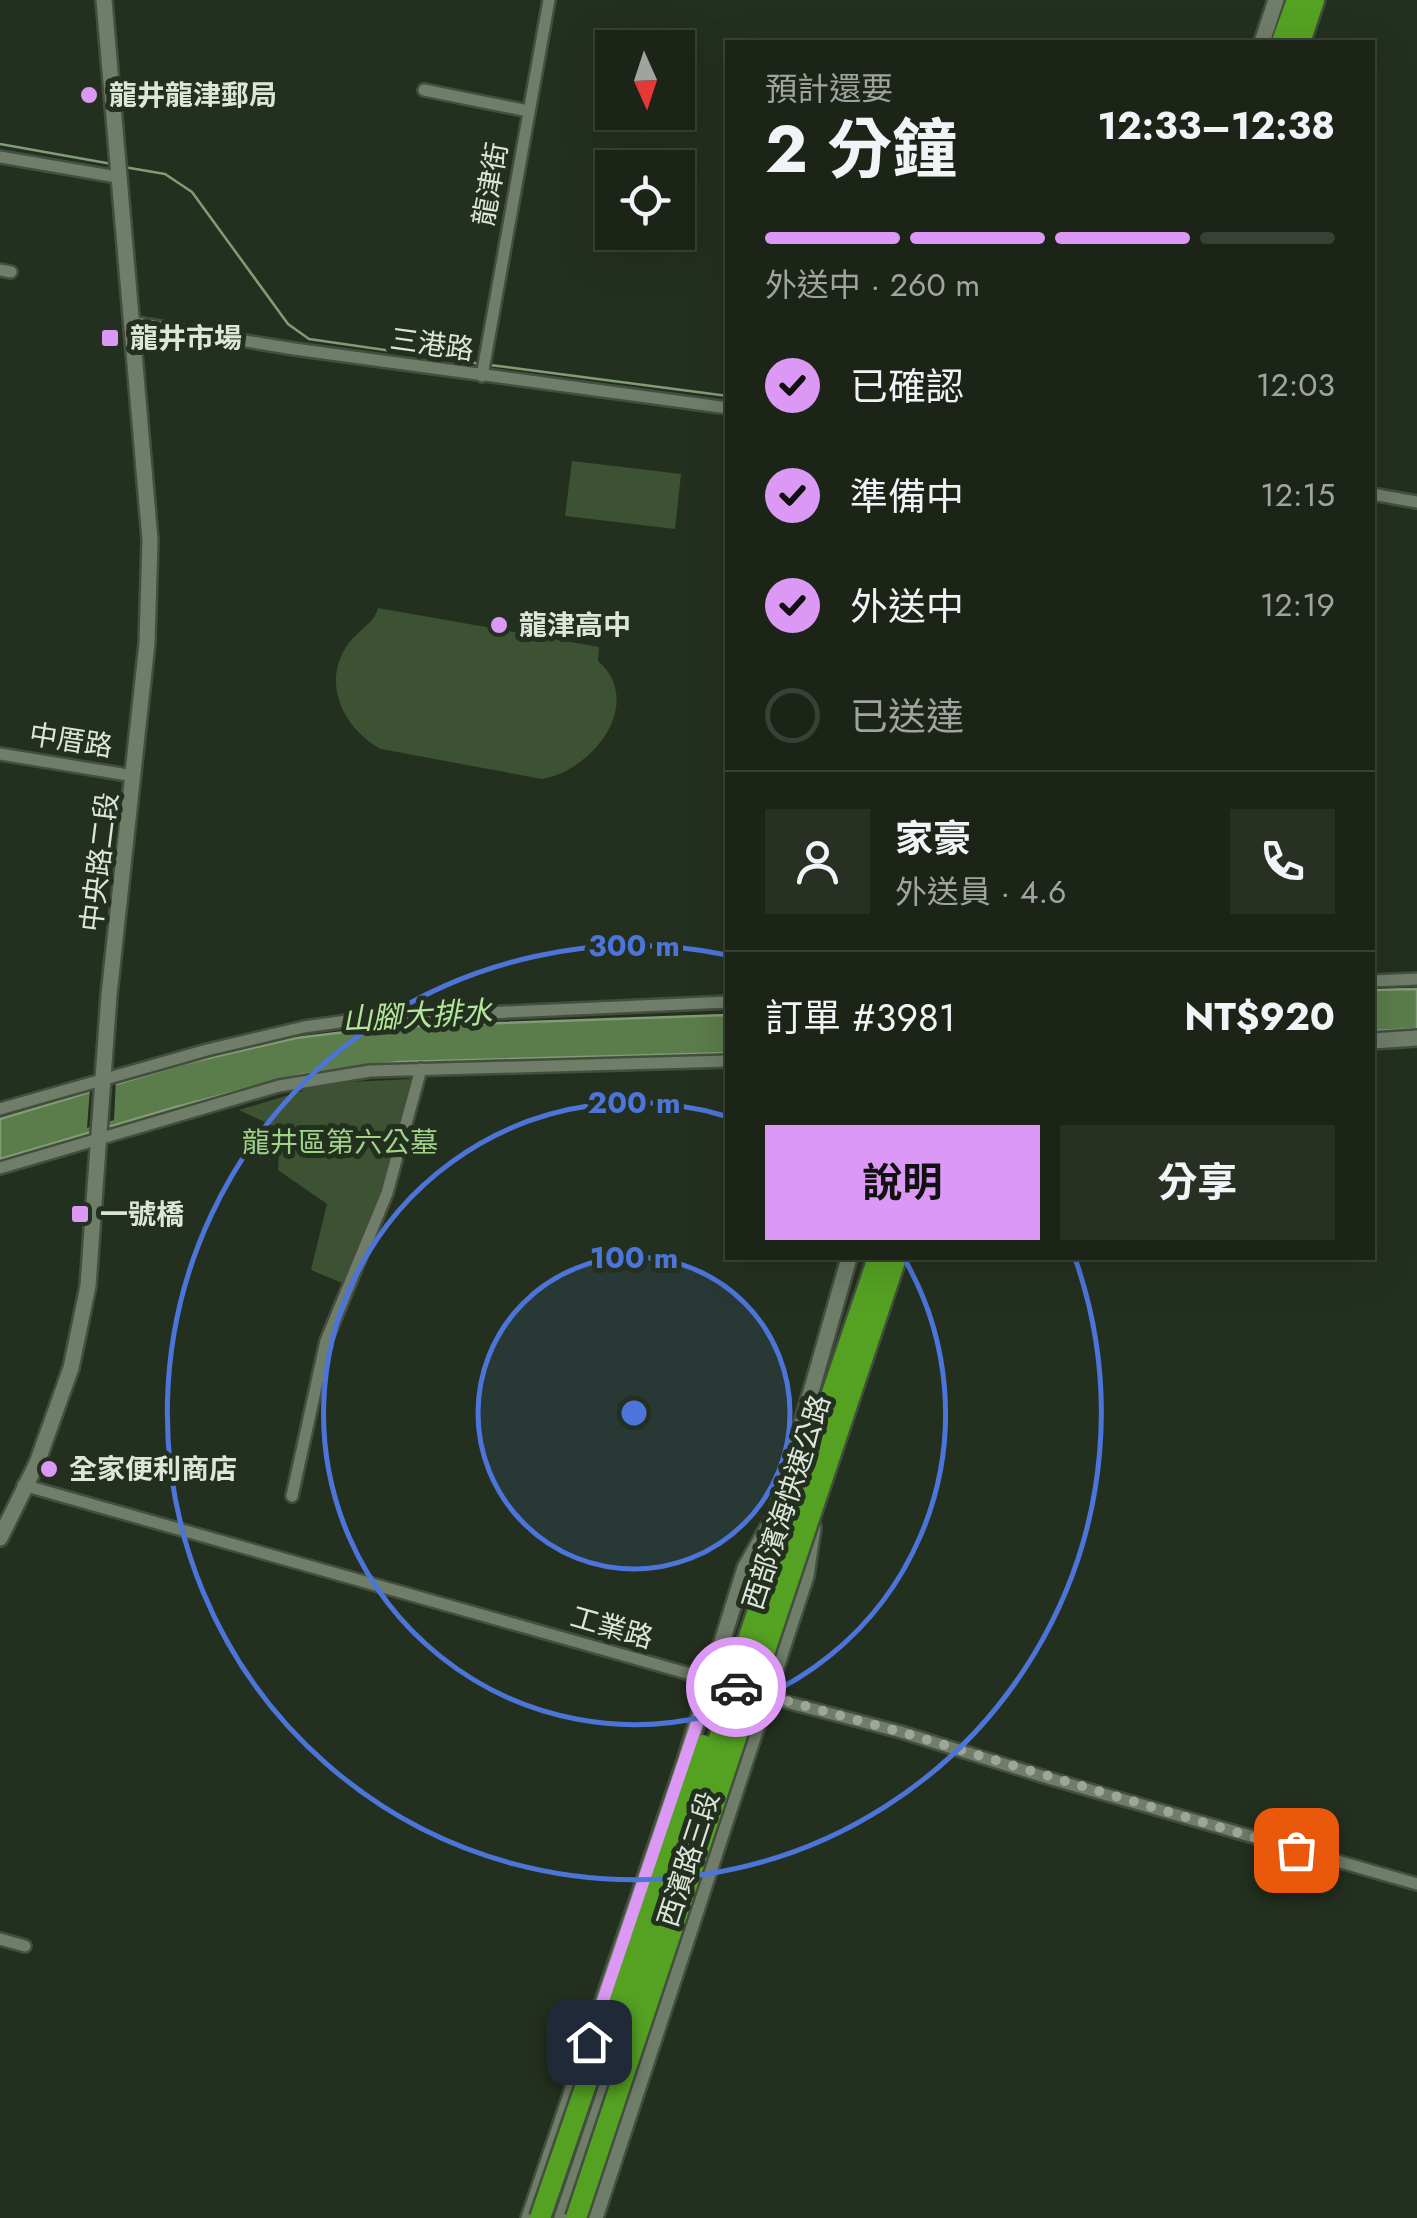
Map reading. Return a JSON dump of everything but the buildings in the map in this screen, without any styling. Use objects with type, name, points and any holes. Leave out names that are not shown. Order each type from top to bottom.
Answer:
[{"type":"highway","points":[[1283,40],[1296,0]]},
{"type":"highway","points":[[1301,40],[1314,0]]},
{"type":"highway","name":"西部濱海快速公路","points":[[562,2218],[877,1260]]},
{"type":"highway","name":"西部濱海快速公路","points":[[576,2218],[898,1260]]},
{"type":"highway","points":[[540,2218],[703,1745],[720,1700],[738,1684]]},
{"type":"highway","points":[[585,2218],[717,1826],[725,1774]]},
{"type":"street","name":"中央路二段","points":[[0,1538],[37,1463],[71,1368],[88,1286],[102,1082],[134,776],[151,562],[104,0]]},
{"type":"street","name":"龍津街","points":[[482,376],[549,0]]},
{"type":"street","points":[[1263,40],[1276,0]]},
{"type":"street","points":[[1309,40],[1323,0]]},
{"type":"street","points":[[424,90],[528,111]]},
{"type":"street","points":[[0,156],[117,176]]},
{"type":"street","name":"三港路","points":[[130,322],[482,376],[725,408]]},
{"type":"street","points":[[1375,495],[1417,502]]},
{"type":"street","name":"中厝路","points":[[0,754],[134,776]]},
{"type":"street","points":[[1375,981],[1417,979]]},
{"type":"street","points":[[0,1110],[252,1038],[354,1020],[725,1002]]},
{"type":"street","points":[[1375,1041],[1417,1038]]},
{"type":"street","points":[[0,1168],[279,1086],[370,1071],[725,1060]]},
{"type":"street","points":[[292,1496],[326,1340],[388,1193],[421,1069]]},
{"type":"street","name":"西濱路三段","points":[[758,1630],[775,1515],[847,1260]]},
{"type":"street","name":"西濱路三段","points":[[738,1684],[758,1630],[815,1514],[898,1260]]},
{"type":"street","name":"工業路","points":[[23,1485],[711,1682],[738,1684],[766,1698],[901,1732],[1417,1884]]},
{"type":"street","name":"西濱路三段","points":[[595,2218],[806,1576],[815,1514]]},
{"type":"street","name":"西濱路三段","points":[[528,2218],[711,1682],[745,1568],[775,1515]]},
{"type":"street","points":[[0,1939],[24,1946]]},
{"type":"green space","points":[[572,461],[681,474],[675,529],[565,516]]},
{"type":"green space","points":[[378,608],[599,647],[598,661],[611,678],[617,696],[615,715],[607,733],[579,763],[542,779],[381,749],[347,717],[336,688],[340,658]]},
{"type":"green space","name":"龍井區第六公墓","points":[[412,1079],[380,1220],[347,1285],[311,1270],[327,1204],[278,1170],[280,1129],[239,1110],[329,1083]]},
{"type":"shaded area","points":[[1417,989],[1417,1029],[1375,1031],[1375,990]]},
{"type":"shaded area","points":[[725,1015],[725,1053],[398,1062],[300,1075],[0,1159],[0,1119],[183,1064],[296,1038],[386,1027]]},
{"type":"pier","points":[[116,1079],[114,1120],[87,1128],[90,1088]]},
{"type":"waterway","points":[[0,144],[112,164]]},
{"type":"waterway","points":[[124,167],[165,174],[192,192],[288,324],[309,339],[482,364]]},
{"type":"waterway","points":[[490,365],[725,396]]},
{"type":"way so far","points":[[736,1687],[1296,1850]]},
{"type":"place","name":"龍井龍津郵局","points":[[89,95]]},
{"type":"place","name":"龍井市場","points":[[110,338]]},
{"type":"place","name":"龍津高中","points":[[499,625]]},
{"type":"place","name":"一號橋","points":[[80,1214]]},
{"type":"place","name":"全家便利商店","points":[[49,1469]]},
{"type":"route","points":[[589,2042],[711,1682],[736,1687]]},
{"type":"water label","name":"山腳大排水","points":[[417,1016]]}]
